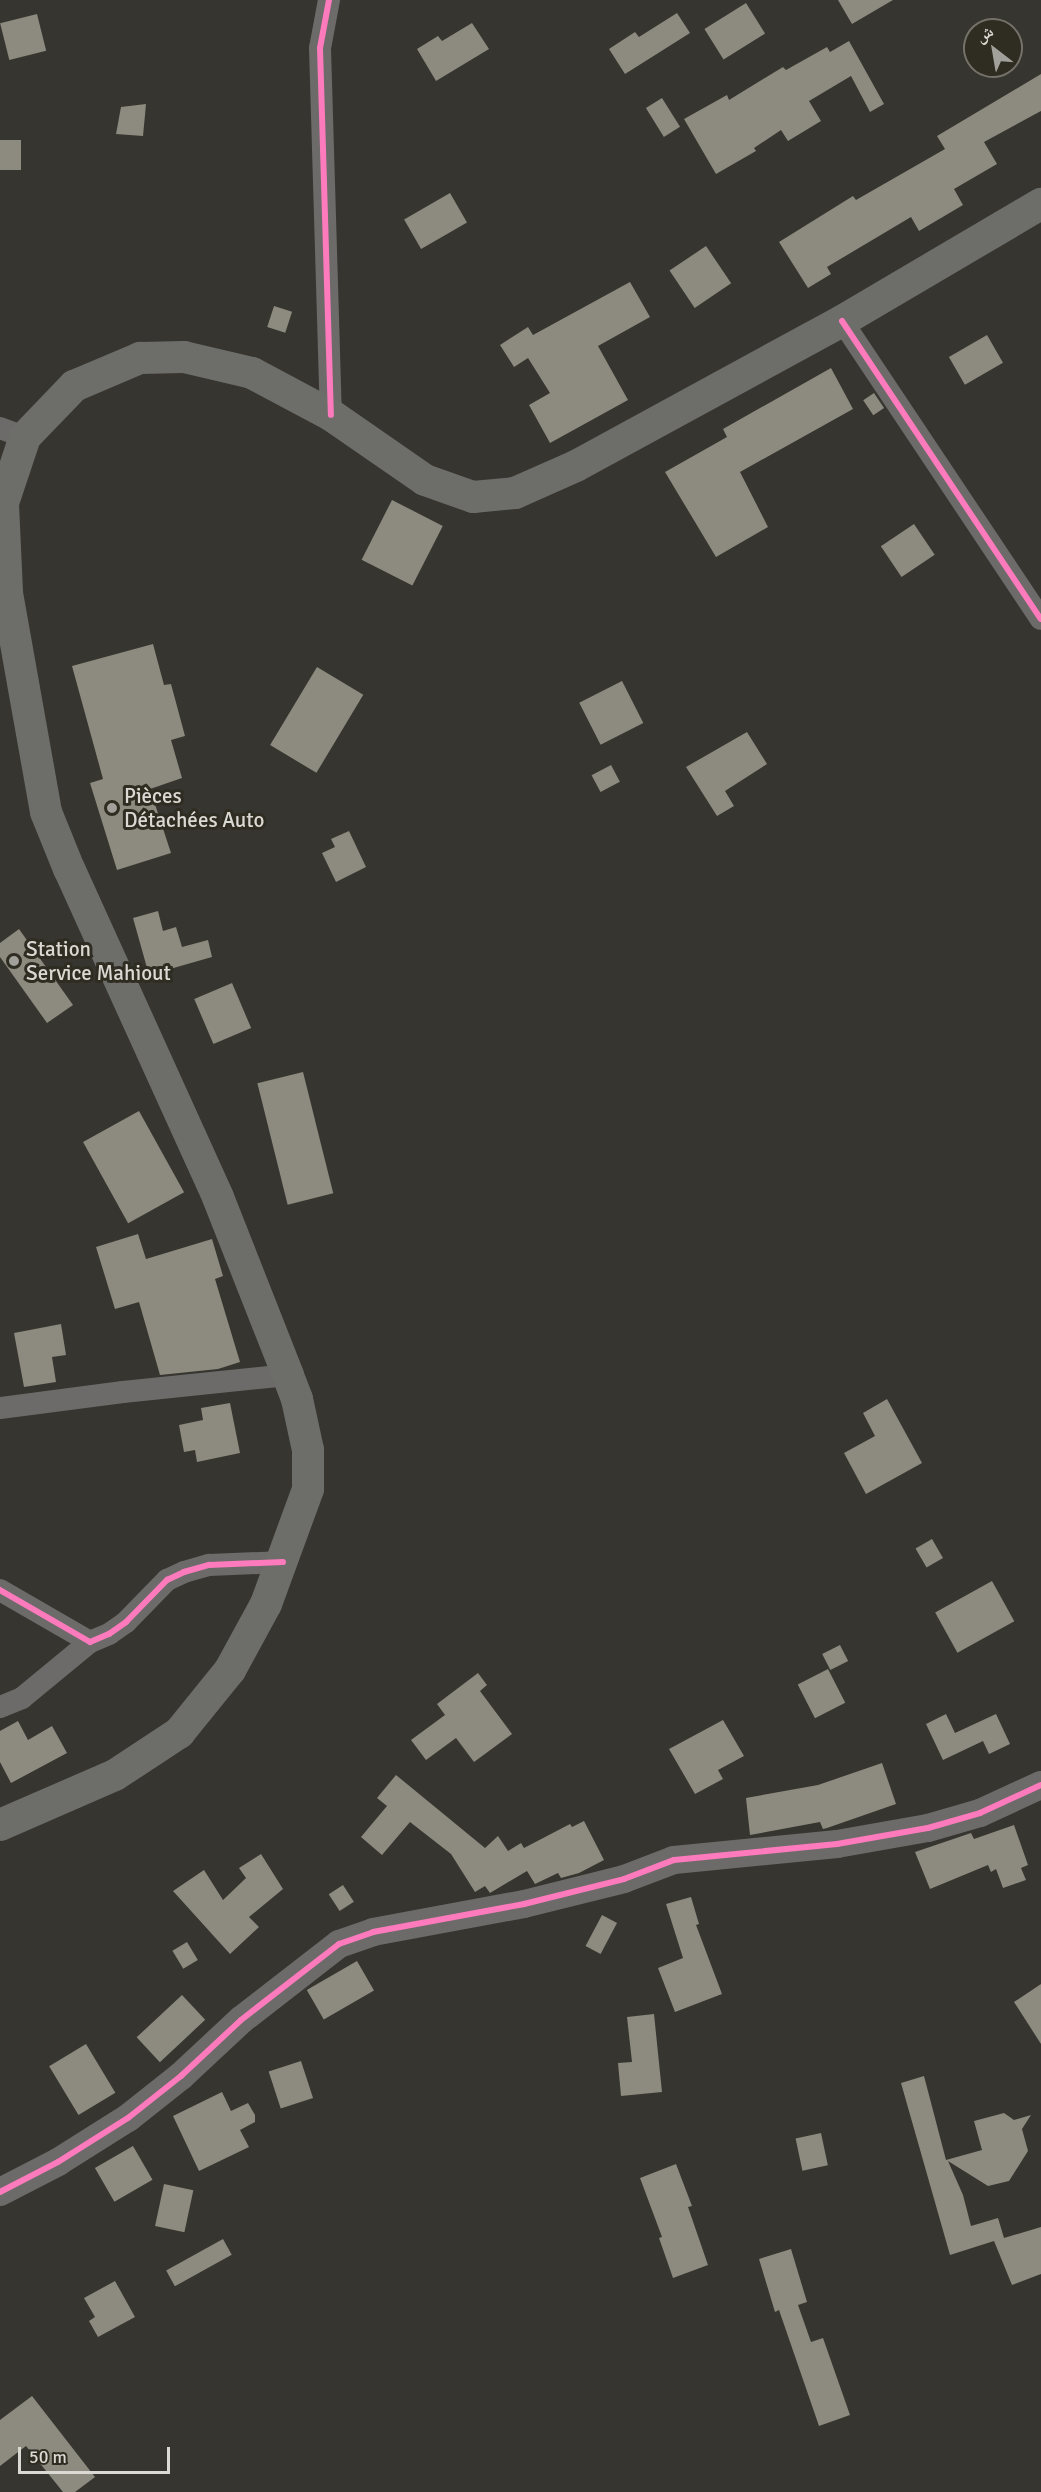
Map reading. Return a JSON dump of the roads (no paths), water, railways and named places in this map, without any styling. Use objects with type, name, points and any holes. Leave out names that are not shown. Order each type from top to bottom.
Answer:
[{"type":"main road","points":[[0,1825],[115,1775],[179,1733],[230,1670],[266,1604],[308,1489],[308,1450],[297,1399],[218,1197],[69,869],[46,812],[3,558],[3,503],[12,432],[74,386],[140,358],[184,357],[252,373],[331,415],[425,480],[473,497],[515,493],[576,466],[842,321],[1041,204]]},
{"type":"street","points":[[329,0],[320,48],[331,415]]},
{"type":"street","points":[[842,321],[1041,619]]},
{"type":"street","points":[[0,1408],[288,1376]]},
{"type":"street","points":[[0,1707],[22,1698],[90,1642],[109,1634],[126,1622],[167,1580],[184,1572],[209,1565],[283,1562]]},
{"type":"street","points":[[0,1590],[90,1642]]},
{"type":"street","points":[[0,2192],[58,2162],[128,2118],[181,2076],[241,2020],[339,1944],[373,1932],[524,1904],[624,1879],[674,1860],[837,1844],[928,1828],[980,1813],[1041,1785]]},
{"type":"place","name":"Pièces Détachées Auto","points":[[112,808]]},
{"type":"place","name":"Station Service Mahiout","points":[[14,961]]}]
